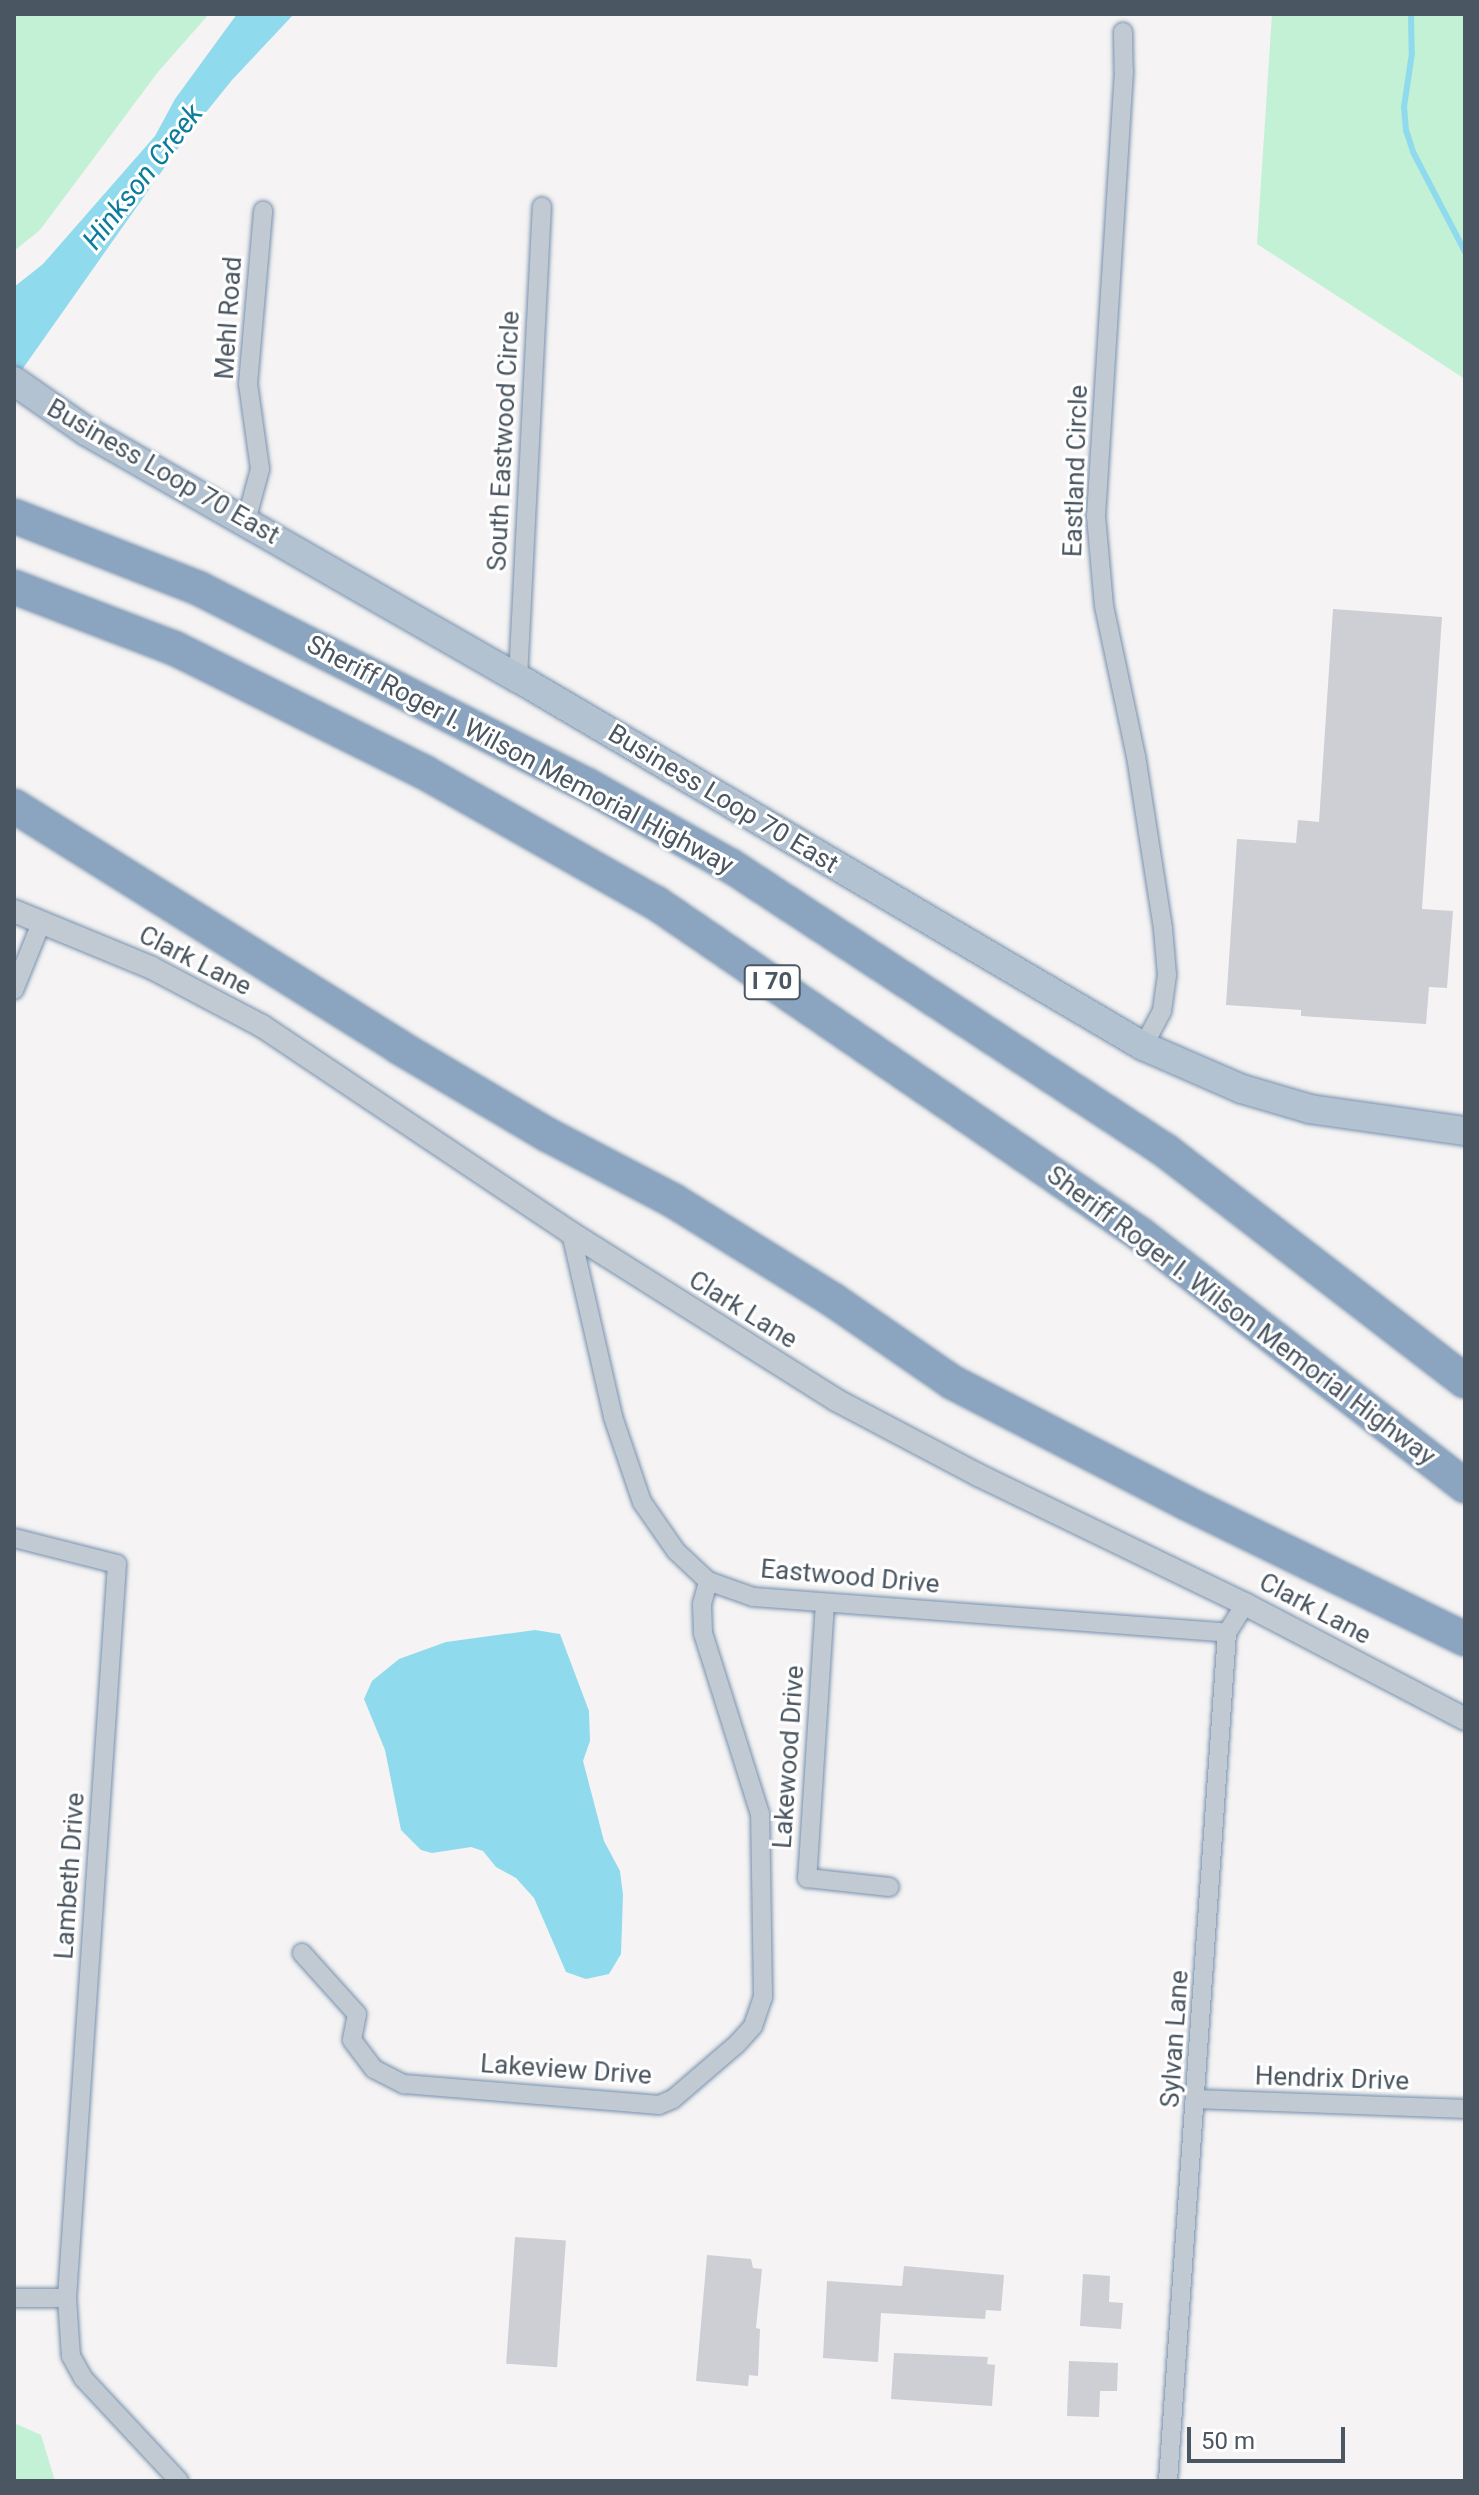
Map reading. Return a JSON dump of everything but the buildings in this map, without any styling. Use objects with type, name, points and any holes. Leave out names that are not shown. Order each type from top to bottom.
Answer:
[{"type":"highway","name":"Sheriff Roger I. Wilson Memorial Highway","points":[[14,516],[214,596],[587,785],[731,866],[1166,1151],[1465,1381]]},
{"type":"highway","name":"Sheriff Roger I. Wilson Memorial Highway","points":[[14,587],[174,648],[424,772],[656,903],[1140,1234],[1465,1486]]},
{"type":"highway","points":[[14,806],[399,1047],[548,1135],[674,1201],[833,1300],[952,1382],[1186,1503],[1465,1639]]},
{"type":"main road","name":"Business Loop 70 East","points":[[14,381],[86,431],[518,678],[1143,1046],[1242,1089],[1310,1109],[1465,1131]]},
{"type":"street","name":"Eastland Circle","points":[[1123,32],[1124,71],[1096,516],[1104,606],[1136,756],[1167,975],[1162,1011],[1143,1046]]},
{"type":"street","name":"South Eastwood Circle","points":[[518,678],[542,207]]},
{"type":"street","name":"Mehl Road","points":[[246,521],[260,469],[248,384],[263,211]]},
{"type":"street","name":"Clark Lane","points":[[14,911],[152,968],[262,1026],[571,1233],[836,1400],[978,1475],[1245,1604],[1465,1719]]},
{"type":"street","points":[[14,990],[42,921]]},
{"type":"street","name":"Eastwood Drive","points":[[571,1233],[613,1417],[642,1502],[676,1551],[708,1581],[753,1597],[1227,1633]]},
{"type":"street","name":"Lambeth Drive","points":[[14,1538],[117,1564],[67,2298]]},
{"type":"street","name":"Lakeview Drive","points":[[302,1953],[357,2014],[352,2040],[374,2069],[404,2084],[659,2105],[673,2099],[737,2044],[753,2026],[763,1997],[760,1814],[703,1633],[702,1604],[708,1581]]},
{"type":"street","name":"Lakewood Drive","points":[[825,1603],[807,1878],[890,1887]]},
{"type":"street","name":"Sylvan Lane","points":[[1168,2481],[1197,2099],[1227,1633],[1245,1604]]},
{"type":"street","name":"Hendrix Drive","points":[[1197,2099],[1465,2109]]},
{"type":"street","points":[[14,2298],[67,2298],[71,2356],[83,2378],[179,2481]]},
{"type":"green space","points":[[14,14],[209,14],[158,72],[40,230],[14,251]]},
{"type":"green space","points":[[1272,14],[1465,14],[1465,379],[1257,244]]},
{"type":"green space","points":[[14,2423],[41,2435],[55,2481],[14,2481]]},
{"type":"water","name":"Hinkson Creek","points":[[237,14],[294,14],[232,80],[186,137],[14,381],[14,287],[43,264],[155,136],[175,99]]},
{"type":"water","points":[[535,1630],[560,1634],[589,1711],[590,1741],[583,1761],[604,1841],[620,1871],[623,1895],[621,1954],[609,1974],[586,1979],[566,1972],[534,1898],[516,1878],[496,1867],[483,1851],[471,1847],[432,1853],[421,1850],[401,1830],[385,1750],[364,1699],[372,1681],[399,1659],[446,1642]]},
{"type":"waterway","points":[[1411,14],[1412,53],[1404,107],[1406,130],[1413,152],[1465,252]]}]
